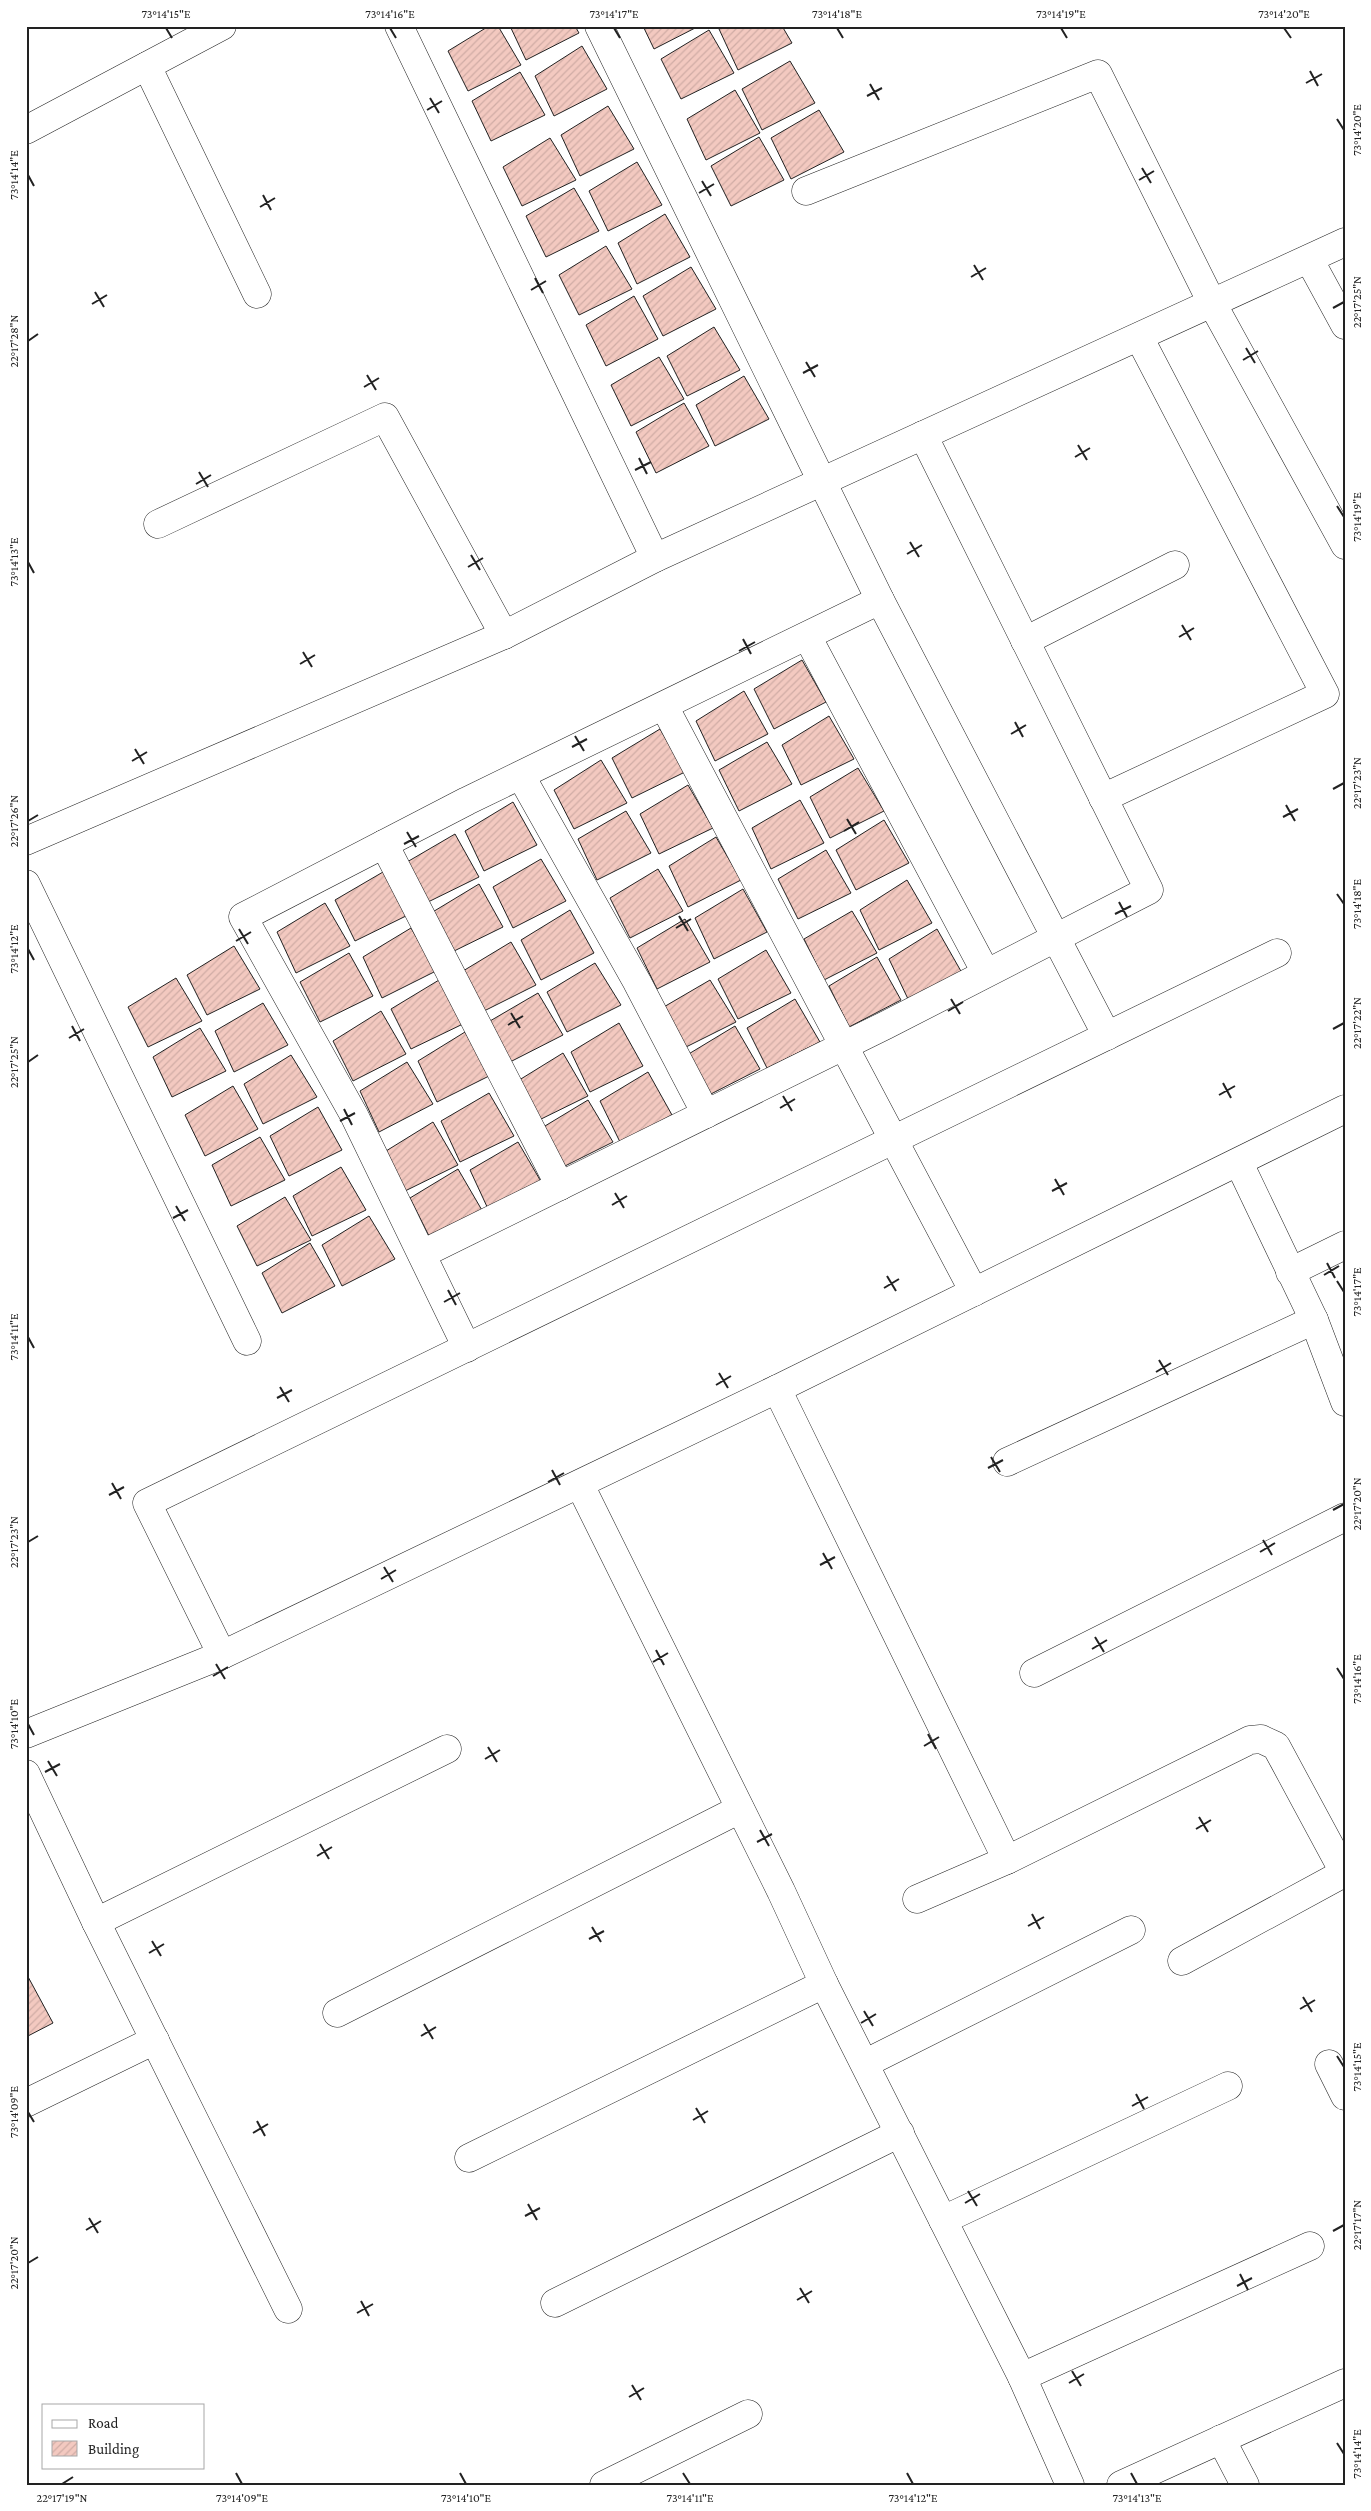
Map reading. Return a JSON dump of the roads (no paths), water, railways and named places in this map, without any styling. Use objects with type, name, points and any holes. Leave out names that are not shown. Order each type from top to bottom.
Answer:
[{"type":"street","points":[[26,130],[222,26]]},
{"type":"street","points":[[399,26],[655,558]]},
{"type":"street","points":[[599,26],[880,600],[1108,1036]]},
{"type":"street","points":[[147,66],[257,294]]},
{"type":"street","points":[[806,191],[1098,74],[1212,303],[1345,545]]},
{"type":"street","points":[[26,842],[504,635],[655,558],[1345,242]]},
{"type":"street","points":[[1308,259],[1345,325]]},
{"type":"street","points":[[1103,798],[1325,694],[1139,336]]},
{"type":"street","points":[[158,524],[385,417],[504,635]]},
{"type":"street","points":[[422,1254],[844,1046],[1149,890],[923,435]]},
{"type":"street","points":[[1025,641],[1175,565]]},
{"type":"street","points":[[467,1348],[354,1115],[243,917],[384,844],[880,600]]},
{"type":"street","points":[[808,636],[986,973]]},
{"type":"street","points":[[664,706],[974,1292]]},
{"type":"street","points":[[521,776],[637,982],[706,1114]]},
{"type":"street","points":[[384,844],[560,1186]]},
{"type":"street","points":[[26,884],[247,1342]]},
{"type":"street","points":[[222,1655],[147,1503],[1277,953]]},
{"type":"street","points":[[26,1734],[222,1655],[580,1485],[1239,1163],[1345,1109]]},
{"type":"street","points":[[1239,1163],[1314,1320],[1345,1402]]},
{"type":"street","points":[[1290,1272],[1345,1245]]},
{"type":"street","points":[[1007,1462],[1314,1320]]},
{"type":"street","points":[[777,1389],[1007,1860]]},
{"type":"street","points":[[580,1485],[824,1984],[866,2063],[1022,2377],[1070,2485]]},
{"type":"street","points":[[1034,1673],[1345,1517]]},
{"type":"street","points":[[917,1900],[1007,1860],[1250,1740],[1261,1739],[1276,1746],[1344,1873],[1182,1961]]},
{"type":"street","points":[[96,1922],[446,1749]]},
{"type":"street","points":[[26,1774],[96,1922],[288,2309]]},
{"type":"street","points":[[337,2013],[740,1810]]},
{"type":"street","points":[[866,2063],[1131,1930]]},
{"type":"street","points":[[469,2158],[824,1984]]},
{"type":"street","points":[[26,2103],[155,2040]]},
{"type":"street","points":[[1329,2064],[1345,2096]]},
{"type":"street","points":[[943,2220],[1228,2086]]},
{"type":"street","points":[[556,2303],[900,2134]]},
{"type":"street","points":[[1022,2377],[1310,2246]]},
{"type":"street","points":[[1121,2485],[1345,2383]]},
{"type":"street","points":[[604,2485],[748,2414]]},
{"type":"street","points":[[1221,2439],[1245,2485]]}]
